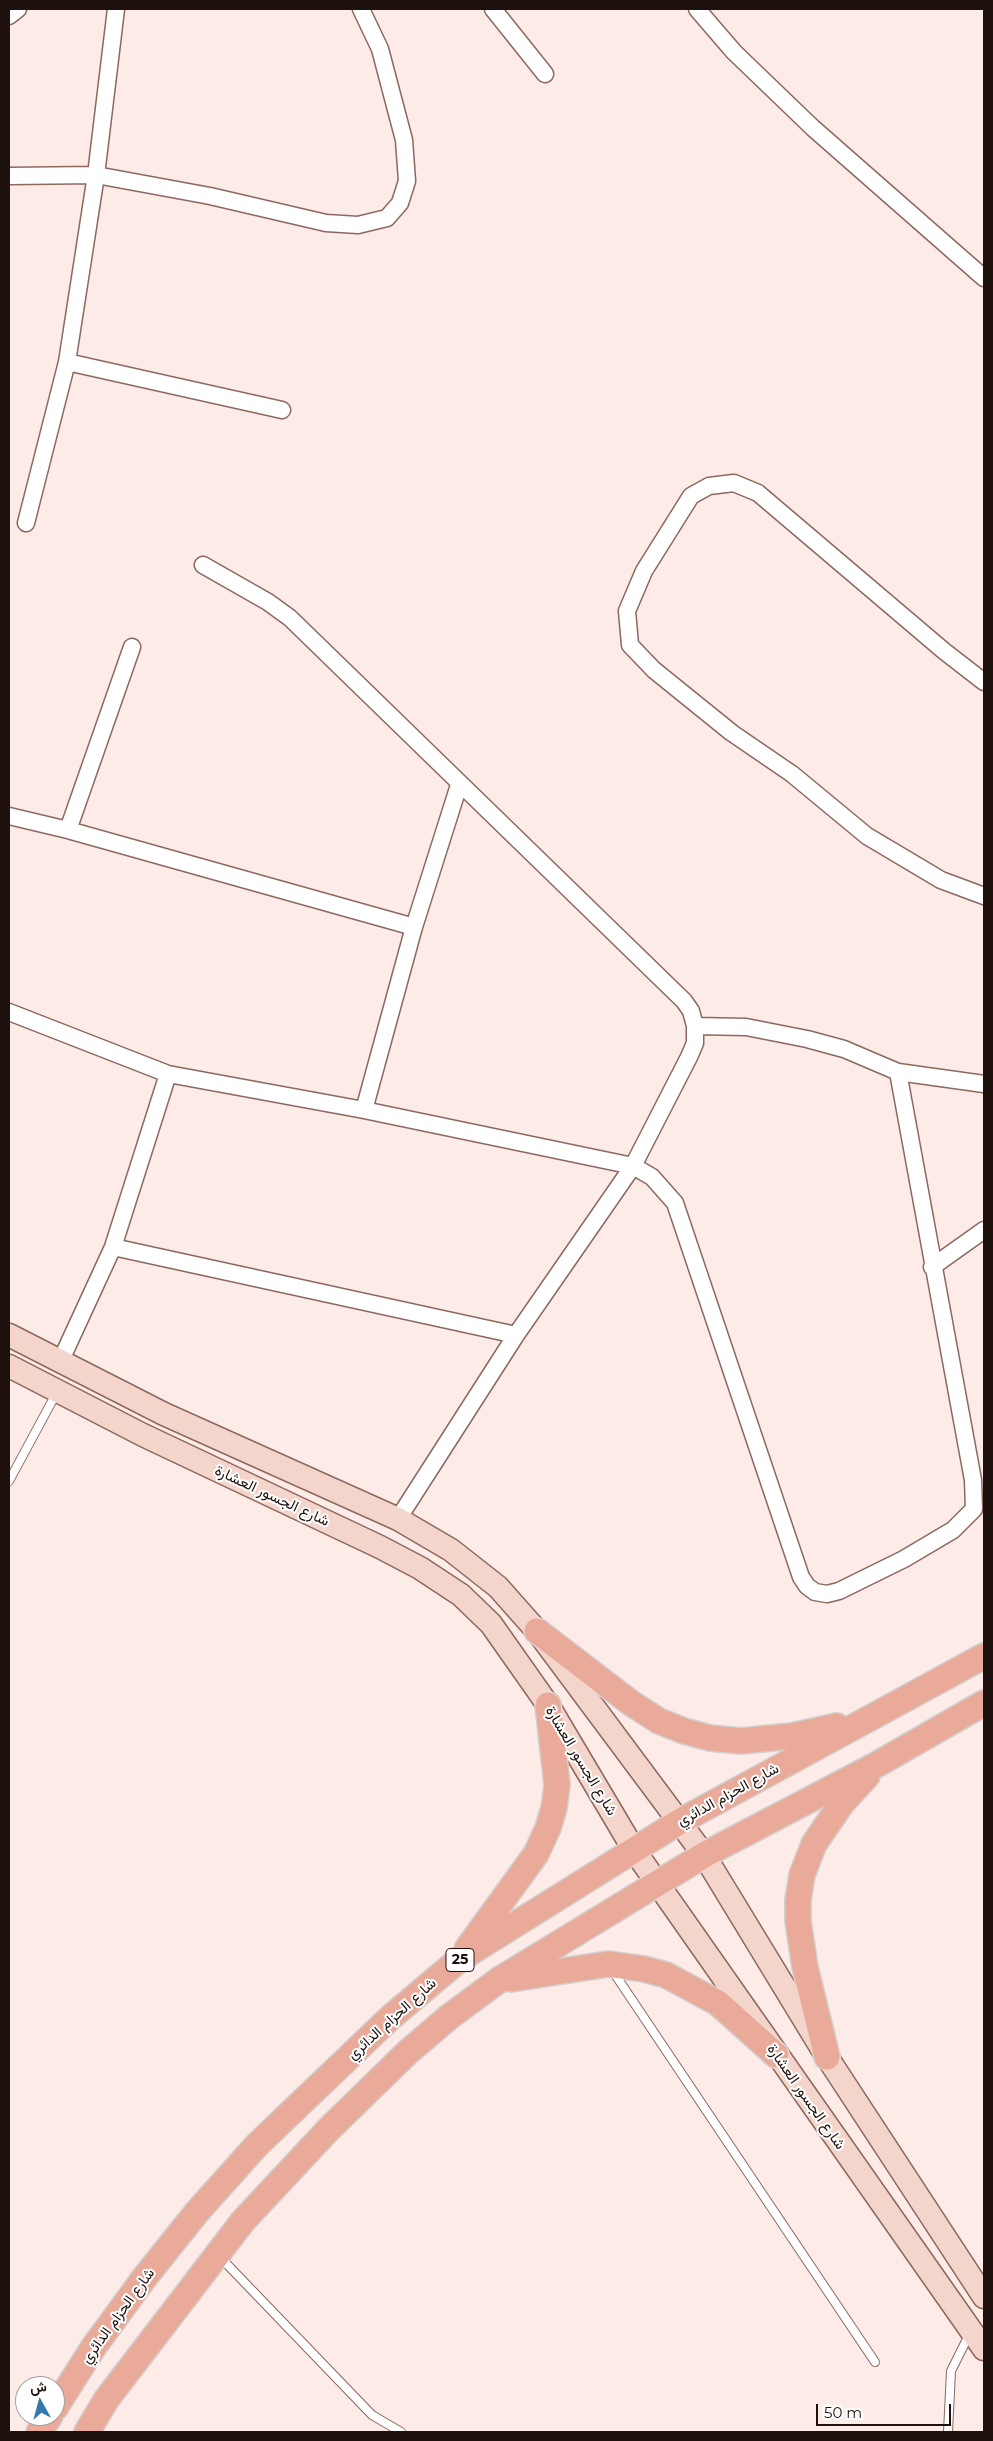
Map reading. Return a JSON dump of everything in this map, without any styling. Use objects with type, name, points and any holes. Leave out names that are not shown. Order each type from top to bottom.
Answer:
[{"type":"main road","name":"شارع الجسور العشارة","points":[[9,1335],[164,1414],[398,1519],[451,1550],[498,1587],[537,1631],[704,1855],[827,2057],[984,2296]]},
{"type":"main road","name":"شارع الجسور العشارة","points":[[9,1366],[143,1435],[380,1546],[420,1568],[461,1595],[491,1624],[548,1705],[634,1850],[657,1884],[984,2349]]},
{"type":"main road","points":[[537,1631],[631,1703],[659,1721],[684,1731],[710,1738],[740,1741],[765,1740],[821,1731],[876,1715]]},
{"type":"main road","name":"شارع الحزام الدائري","points":[[65,2392],[93,2348],[145,2277],[197,2212],[244,2160],[391,2017],[460,1959],[679,1822],[984,1656]]},
{"type":"main road","name":"25","points":[[87,2432],[106,2400],[244,2221],[328,2129],[408,2052],[449,2017],[499,1980],[704,1855],[876,1765],[984,1703]]},
{"type":"main road","points":[[460,1959],[536,1854],[548,1828],[554,1808],[557,1785],[548,1705]]},
{"type":"main road","points":[[827,2057],[805,1967],[798,1921],[798,1900],[802,1875],[814,1844],[842,1803],[876,1765]]},
{"type":"main road","points":[[499,1980],[608,1964],[644,1969],[666,1975],[718,2002],[776,2055]]},
{"type":"street","points":[[9,16],[18,9]]},
{"type":"street","points":[[26,523],[67,362],[96,175],[116,9]]},
{"type":"street","points":[[9,176],[96,175],[210,196],[326,223],[358,225],[387,218],[400,203],[407,181],[404,140],[380,49],[361,9]]},
{"type":"street","points":[[493,9],[545,74]]},
{"type":"street","points":[[696,9],[734,52],[812,128],[984,278]]},
{"type":"street","points":[[67,362],[282,410]]},
{"type":"street","points":[[984,682],[937,645],[758,493],[734,483],[709,486],[692,496],[644,570],[627,611],[630,645],[654,670],[725,728],[792,774],[867,836],[941,880],[984,896]]},
{"type":"street","points":[[203,565],[268,602],[290,618],[459,785],[684,1001],[691,1012],[695,1026],[694,1043],[689,1056],[633,1166],[516,1335],[398,1519]]},
{"type":"street","points":[[68,830],[132,647]]},
{"type":"street","points":[[364,1110],[414,927],[459,785]]},
{"type":"street","points":[[9,816],[68,830],[414,927]]},
{"type":"street","points":[[9,1012],[168,1074],[364,1110],[633,1166],[652,1177],[675,1203],[801,1577],[807,1586],[815,1592],[827,1594],[839,1591],[904,1559],[953,1530],[974,1509],[973,1480],[932,1267],[898,1072]]},
{"type":"street","points":[[695,1026],[746,1027],[807,1039],[844,1049],[898,1072],[984,1084]]},
{"type":"street","points":[[61,1360],[113,1247],[168,1074]]},
{"type":"street","points":[[932,1267],[984,1230]]},
{"type":"street","points":[[113,1247],[516,1335]]},
{"type":"lane","points":[[9,1481],[58,1392]]},
{"type":"lane","points":[[608,1964],[875,2362]]},
{"type":"lane","points":[[217,2254],[372,2415],[400,2432]]},
{"type":"lane","points":[[948,2432],[951,2371],[971,2331]]}]
